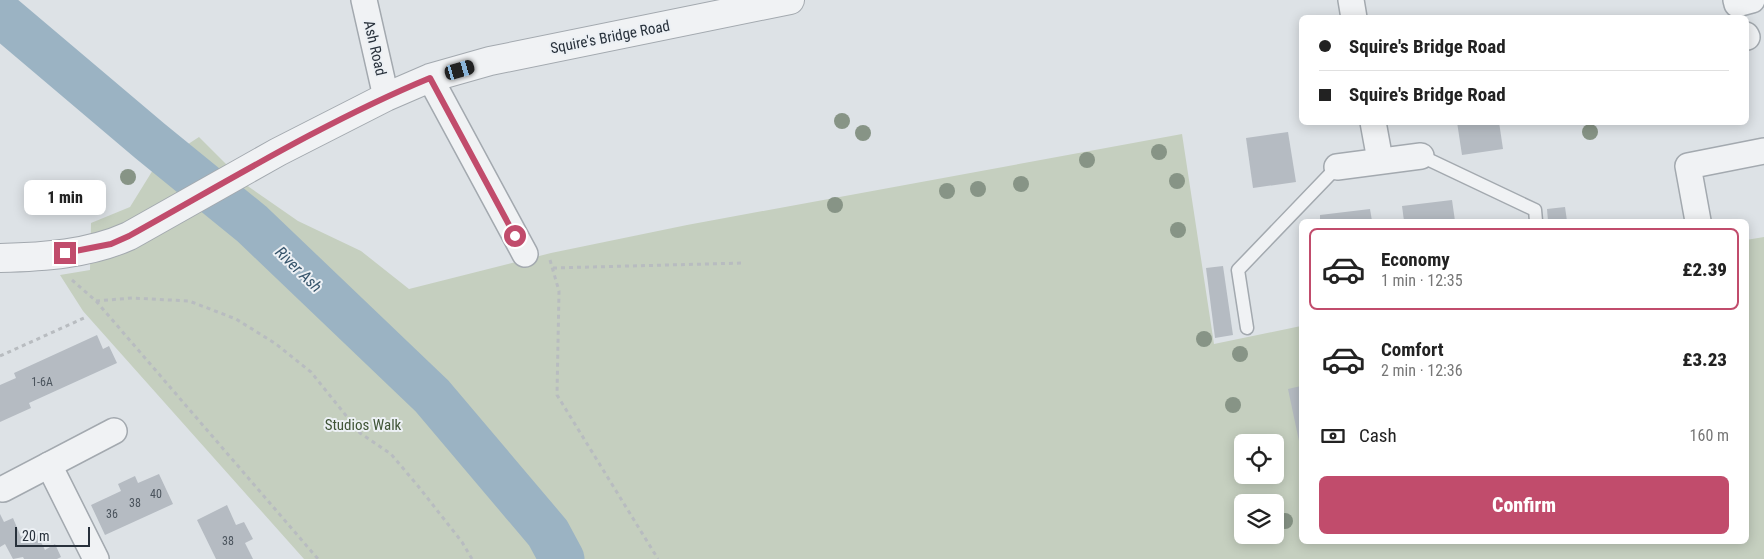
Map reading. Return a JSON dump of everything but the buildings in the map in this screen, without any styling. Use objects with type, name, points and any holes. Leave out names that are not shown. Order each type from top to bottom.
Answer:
[{"type":"street","name":"Ash Road","points":[[364,0],[386,97]]},
{"type":"street","name":"Squire's Bridge Road","points":[[0,258],[45,256],[111,244],[129,236],[278,152],[386,97],[430,78],[490,61],[790,0]]},
{"type":"street","points":[[1351,0],[1354,15]]},
{"type":"street","points":[[430,78],[525,254]]},
{"type":"street","points":[[1374,125],[1380,160]]},
{"type":"street","points":[[1698,219],[1688,166],[1764,151]]},
{"type":"street","points":[[1337,167],[1421,156]]},
{"type":"street","points":[[3,489],[114,431]]},
{"type":"street","points":[[49,465],[96,559]]},
{"type":"lane","points":[[1421,156],[1535,210],[1536,219]]},
{"type":"lane","points":[[1246,328],[1238,270],[1337,167]]},
{"type":"path","points":[[525,254],[542,250],[552,262],[559,291],[557,396],[658,559]]},
{"type":"path","points":[[45,256],[96,301],[318,559]]},
{"type":"path","points":[[553,268],[744,263]]},
{"type":"path","points":[[96,301],[132,298],[188,301],[236,319],[276,344],[311,372],[360,433],[391,454],[462,542],[472,559]]},
{"type":"path","points":[[0,356],[84,318]]},
{"type":"green space","name":"Studios Walk","points":[[1182,134],[1214,344],[1299,326],[1299,544],[1749,544],[1749,240],[1764,237],[1764,559],[304,559],[83,311],[60,275],[90,270],[91,223],[130,207],[156,165],[199,137],[249,187],[298,221],[361,251],[409,289],[551,253],[687,225]]},
{"type":"waterway","name":"River Ash","points":[[0,14],[150,141],[252,224],[432,396],[548,533],[562,559]]},
{"type":"route","points":[[65,253],[111,244],[129,236],[278,152],[386,97],[430,78],[515,236]]}]
